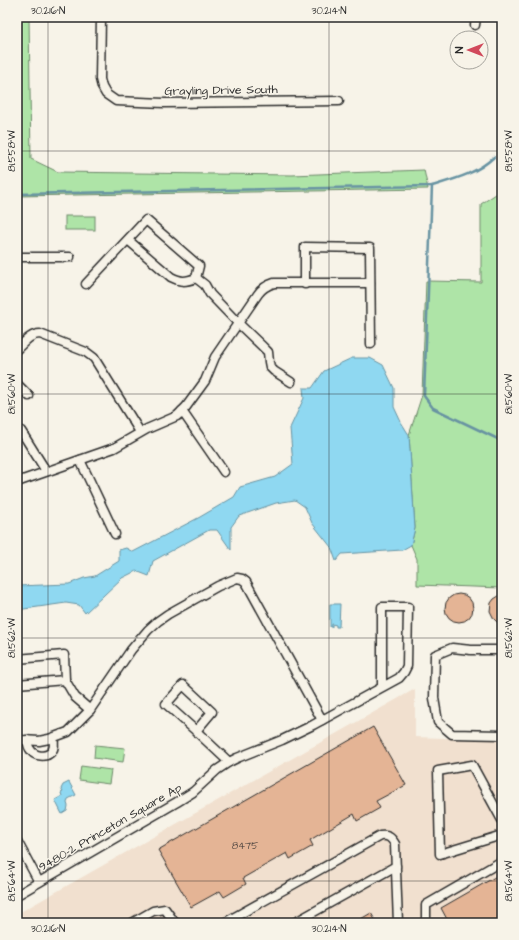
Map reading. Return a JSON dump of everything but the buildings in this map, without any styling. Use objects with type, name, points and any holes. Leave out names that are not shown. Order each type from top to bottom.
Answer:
[{"type":"street","name":"Grayling Drive South","points":[[101,17],[100,79],[106,94],[116,101],[157,103],[339,101]]},
{"type":"street","points":[[86,284],[146,220],[199,266],[196,278]]},
{"type":"street","points":[[128,240],[171,277],[178,280],[187,281],[196,278]]},
{"type":"street","points":[[305,284],[305,247],[370,248],[371,344]]},
{"type":"street","points":[[17,257],[70,257]]},
{"type":"street","points":[[196,278],[205,285],[210,294],[268,352],[270,367],[292,382]]},
{"type":"street","points":[[17,482],[114,448],[140,432],[177,416],[186,407],[205,381],[215,357],[261,290],[270,284],[370,283]]},
{"type":"street","points":[[17,349],[30,336],[40,334],[86,352],[94,358],[140,432]]},
{"type":"street","points":[[17,384],[29,396]]},
{"type":"street","points":[[182,411],[224,472]]},
{"type":"street","points":[[22,431],[46,471]]},
{"type":"street","points":[[80,460],[115,534]]},
{"type":"street","points":[[17,738],[22,740],[39,741],[53,738],[68,732],[90,710],[131,650],[148,630],[168,614],[218,586],[237,578],[246,582],[322,720]]},
{"type":"street","name":"9480-2 Princeton Square Ap","points":[[17,895],[193,792],[216,770],[229,762],[282,740],[399,678],[407,666],[408,607],[382,607],[382,687]]},
{"type":"street","points":[[502,650],[471,650],[452,648],[434,655],[434,698],[438,722],[452,734],[502,735]]},
{"type":"street","points":[[17,659],[64,655],[65,680],[75,697],[90,710]]},
{"type":"street","points":[[17,684],[65,680]]},
{"type":"street","points":[[196,730],[212,712],[183,685],[166,704],[229,762]]},
{"type":"street","points":[[27,740],[33,754],[45,756],[52,751],[54,746],[53,738]]},
{"type":"street","points":[[502,820],[472,765],[438,770],[440,854],[502,834]]},
{"type":"street","points":[[224,923],[380,836],[386,835],[391,838],[395,844],[398,923]]},
{"type":"street","points":[[17,841],[21,857],[39,882]]},
{"type":"street","points":[[426,923],[426,905],[502,861]]},
{"type":"street","points":[[294,923],[396,866]]},
{"type":"street","points":[[132,923],[153,911],[165,909],[175,923]]},
{"type":"shaded area","points":[[415,689],[415,737],[502,740],[502,923],[17,923],[17,914]]},
{"type":"green space","points":[[17,17],[29,17],[31,159],[58,172],[292,175],[424,170],[428,189],[17,196]]},
{"type":"green space","points":[[502,190],[502,588],[417,585],[417,559],[411,545],[415,528],[409,435],[422,395],[426,281],[481,282],[481,204]]},
{"type":"green space","points":[[65,216],[95,216],[95,230],[65,230]]},
{"type":"green space","points":[[95,745],[125,748],[123,762],[94,758]]},
{"type":"green space","points":[[81,766],[111,770],[109,784],[79,780]]},
{"type":"water","points":[[352,358],[370,358],[383,365],[394,388],[394,407],[409,435],[415,528],[411,545],[402,550],[342,554],[336,561],[331,547],[312,523],[305,507],[295,500],[276,503],[239,516],[231,527],[231,550],[217,530],[209,530],[153,561],[149,576],[136,571],[122,578],[85,613],[79,605],[66,603],[17,610],[17,586],[69,584],[84,578],[95,576],[119,561],[119,550],[126,548],[133,552],[200,517],[234,497],[240,487],[275,477],[293,464],[290,428],[304,398],[303,388],[312,388],[324,371]]},
{"type":"water","points":[[330,604],[340,604],[339,627],[332,624],[332,627],[330,627]]},
{"type":"water","points":[[69,782],[76,795],[68,799],[67,811],[62,814],[55,800],[62,796],[61,793],[63,792],[61,789],[63,785]]},
{"type":"waterway","points":[[17,194],[432,186],[473,172],[494,157]]},
{"type":"waterway","points":[[432,186],[424,396],[433,408],[502,441]]}]
